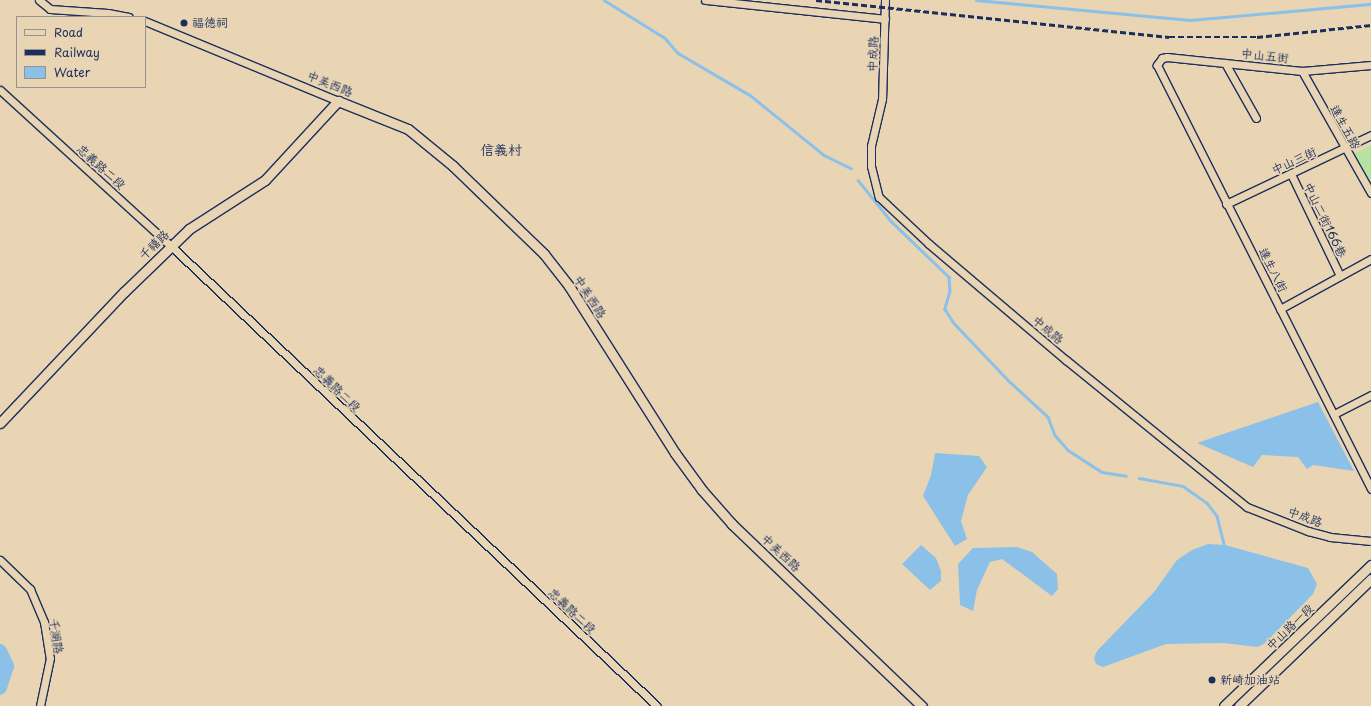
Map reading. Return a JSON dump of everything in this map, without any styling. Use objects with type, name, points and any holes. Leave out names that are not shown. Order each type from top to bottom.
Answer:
[{"type":"street","points":[[39,0],[50,9],[108,12],[125,16]]},
{"type":"street","points":[[705,0],[885,19]]},
{"type":"street","name":"中成路","points":[[885,0],[882,99],[873,136],[871,166],[879,197],[890,209],[1060,355],[1247,507],[1308,531],[1330,537],[1371,541]]},
{"type":"street","name":"中美西路","points":[[146,21],[408,130],[453,166],[544,254],[569,286],[675,453],[702,490],[732,524],[922,706]]},
{"type":"street","name":"中山五街","points":[[1158,62],[1167,57],[1302,71],[1371,65]]},
{"type":"street","name":"達生八街","points":[[1158,62],[1158,71],[1371,489]]},
{"type":"street","points":[[1225,63],[1256,118]]},
{"type":"street","name":"達生五路","points":[[1302,71],[1344,150],[1371,193]]},
{"type":"street","name":"忠義路二段","points":[[0,90],[171,246],[657,706]]},
{"type":"street","name":"千禧路","points":[[0,423],[124,292],[188,228],[264,180],[338,101]]},
{"type":"street","name":"中山三街","points":[[1226,204],[1344,150],[1371,135]]},
{"type":"street","name":"中山二街166巷","points":[[1291,174],[1340,276]]},
{"type":"street","points":[[1280,309],[1371,260]]},
{"type":"street","points":[[1334,414],[1371,395]]},
{"type":"street","name":"千湖路","points":[[0,560],[30,589],[44,622],[50,658],[40,706]]},
{"type":"street","name":"中山路一段","points":[[1224,706],[1371,565]]},
{"type":"street","name":"中山路一段","points":[[1240,706],[1371,579]]},
{"type":"street","points":[[1233,698],[1240,706]]},
{"type":"green space","points":[[1371,145],[1371,182],[1354,154]]},
{"type":"water","points":[[1318,402],[1354,471],[1313,465],[1307,469],[1298,457],[1262,455],[1253,467],[1197,443]]},
{"type":"water","points":[[935,453],[979,456],[987,467],[968,495],[961,521],[967,539],[955,546],[923,496],[931,475]]},
{"type":"water","points":[[1208,544],[1225,545],[1308,568],[1317,584],[1313,594],[1265,643],[1258,647],[1223,643],[1166,644],[1103,667],[1096,664],[1094,658],[1097,651],[1154,592],[1177,560],[1192,550]]},
{"type":"water","points":[[921,545],[936,558],[941,571],[941,581],[930,590],[902,564]]},
{"type":"water","points":[[1017,547],[1032,552],[1057,574],[1058,589],[1052,596],[1002,559],[990,562],[977,590],[973,611],[960,605],[958,564],[973,548]]},
{"type":"waterway","points":[[604,0],[665,38],[678,53],[750,95],[824,155],[851,168]]},
{"type":"waterway","points":[[976,0],[1190,20],[1371,4]]},
{"type":"waterway","points":[[858,180],[891,221],[949,277],[950,291],[945,309],[953,322],[1009,381],[1048,417],[1055,435],[1068,450],[1102,472],[1126,476]]},
{"type":"waterway","points":[[1139,478],[1183,486],[1207,503],[1217,516],[1224,545]]},
{"type":"waterway","points":[[0,651],[7,666],[0,688]]},
{"type":"railway","points":[[816,0],[1169,37],[1257,37],[1371,25]]},
{"type":"place","name":"福德祠","points":[[184,23]]},
{"type":"place","name":"新崎加油站","points":[[1212,680]]},
{"type":"district","name":"信義村","points":[[501,150]]}]
